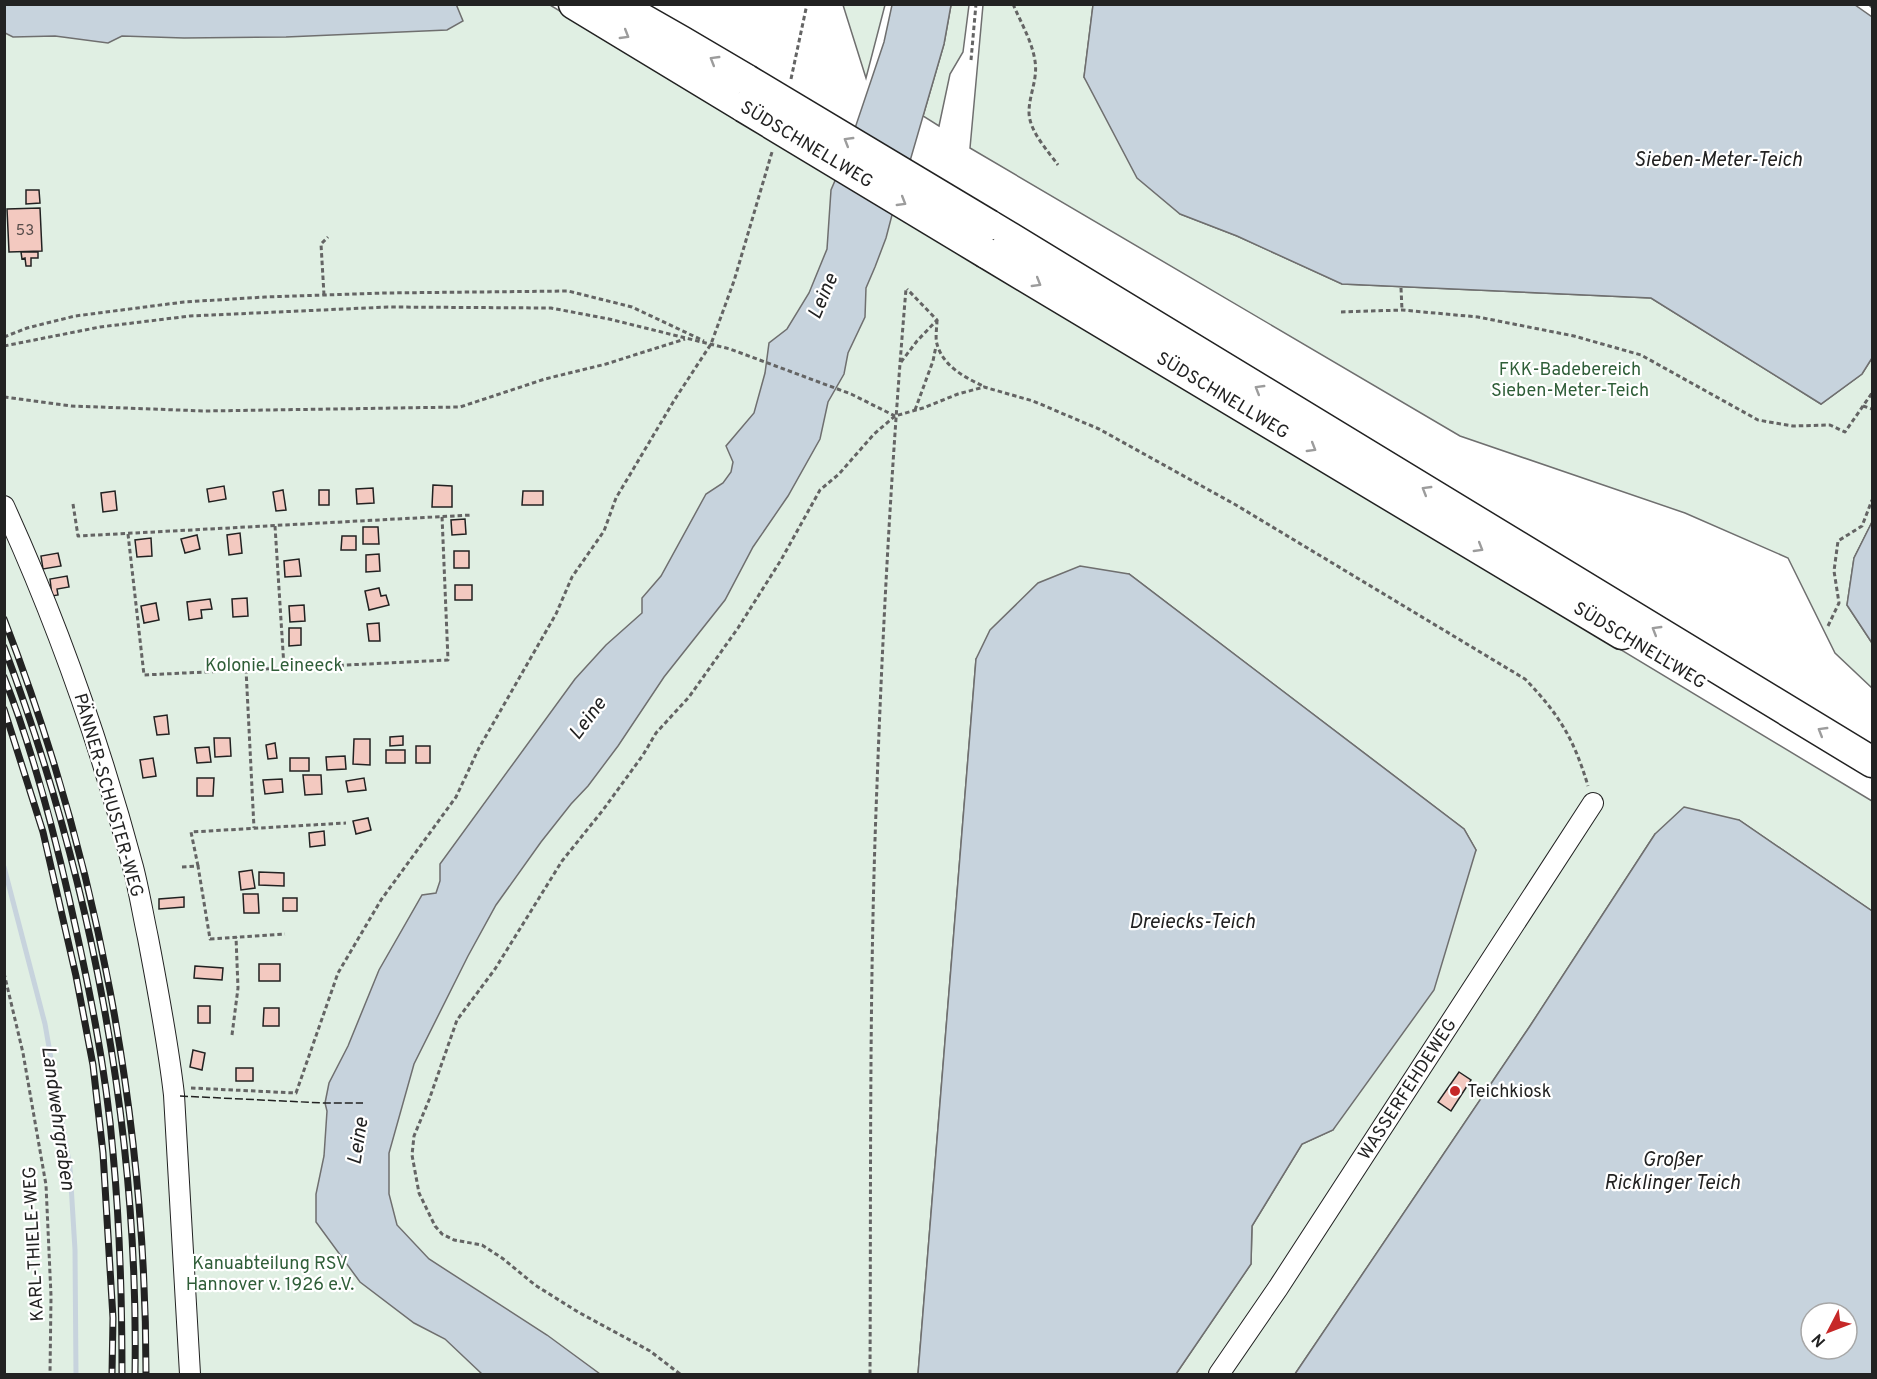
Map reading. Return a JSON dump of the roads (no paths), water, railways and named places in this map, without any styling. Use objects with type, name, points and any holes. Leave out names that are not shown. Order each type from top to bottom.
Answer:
[{"type":"highway","name":"SÜDSCHNELLWEG","points":[[574,4],[746,94],[1872,762]]},
{"type":"highway","name":"SÜDSCHNELLWEG","points":[[616,4],[681,40],[746,94]]},
{"type":"highway","name":"SÜDSCHNELLWEG","points":[[988,239],[1872,784]]},
{"type":"lane","name":"PÄNNER-SCHUSTER-WEG","points":[[4,506],[31,564],[61,641],[134,868],[170,1053],[190,1374]]},
{"type":"lane","name":"WASSERFEHDEWEG","points":[[1219,1374],[1278,1288],[1593,803]]},
{"type":"water","points":[[5,4],[456,4],[463,21],[447,30],[286,37],[122,36],[108,43],[55,36],[13,37],[5,33]]},
{"type":"water","name":"Leine","points":[[892,5],[951,5],[944,44],[901,192],[866,288],[865,317],[848,353],[844,374],[828,402],[820,439],[788,496],[753,547],[725,600],[664,677],[618,746],[541,842],[496,905],[414,1064],[389,1153],[389,1194],[397,1225],[429,1259],[547,1335],[600,1374],[482,1374],[445,1339],[414,1323],[360,1282],[316,1222],[316,1194],[324,1156],[327,1111],[325,1103],[329,1083],[348,1046],[379,970],[422,895],[436,893],[440,881],[440,864],[575,679],[606,645],[642,613],[642,598],[661,576],[706,494],[723,483],[731,472],[733,462],[726,446],[754,413],[765,373],[769,343],[787,329],[809,293],[827,249],[831,190],[846,155],[884,42]]},
{"type":"water","name":"Sieben-Meter-Teich","points":[[1093,5],[1855,5],[1872,17],[1872,358],[1862,374],[1821,404],[1651,298],[1342,284],[1237,236],[1180,214],[1137,178],[1084,77]]},
{"type":"water","points":[[1872,522],[1872,643],[1847,605],[1854,558]]},
{"type":"water","name":"Dreiecks-Teich","points":[[1080,566],[1129,574],[1464,829],[1476,850],[1434,990],[1333,1130],[1302,1144],[1252,1226],[1251,1264],[1176,1374],[918,1374],[976,659],[990,630],[1038,583]]},
{"type":"water","name":"Großer Ricklinger Teich","points":[[1684,807],[1739,820],[1872,911],[1872,1374],[1295,1374],[1530,1026],[1655,834]]},
{"type":"waterway","name":"Landwehrgraben","points":[[4,867],[45,1024],[70,1168],[75,1250],[76,1374]]},
{"type":"railway","points":[[4,619],[37,710],[65,802],[90,896],[110,990],[126,1085],[137,1181],[144,1277],[146,1374]]},
{"type":"railway","points":[[4,647],[35,734],[62,823],[85,914],[104,1005],[118,1097],[128,1189],[134,1282],[135,1374]]},
{"type":"railway","points":[[4,677],[41,786],[56,842],[96,1025],[110,1121],[117,1208],[122,1374]]},
{"type":"railway","points":[[4,709],[43,832],[76,976],[93,1065],[103,1153],[113,1318],[112,1374]]},
{"type":"place","name":"Teichkiosk","points":[[1455,1091]]},
{"type":"park label","name":"FKK-Badebereich Sieben-Meter-Teich","points":[[1570,379]]},
{"type":"park label","name":"Kolonie Leineeck","points":[[274,665]]},
{"type":"park label","name":"Kanuabteilung RSV Hannover v. 1926 e.V.","points":[[270,1273]]}]
